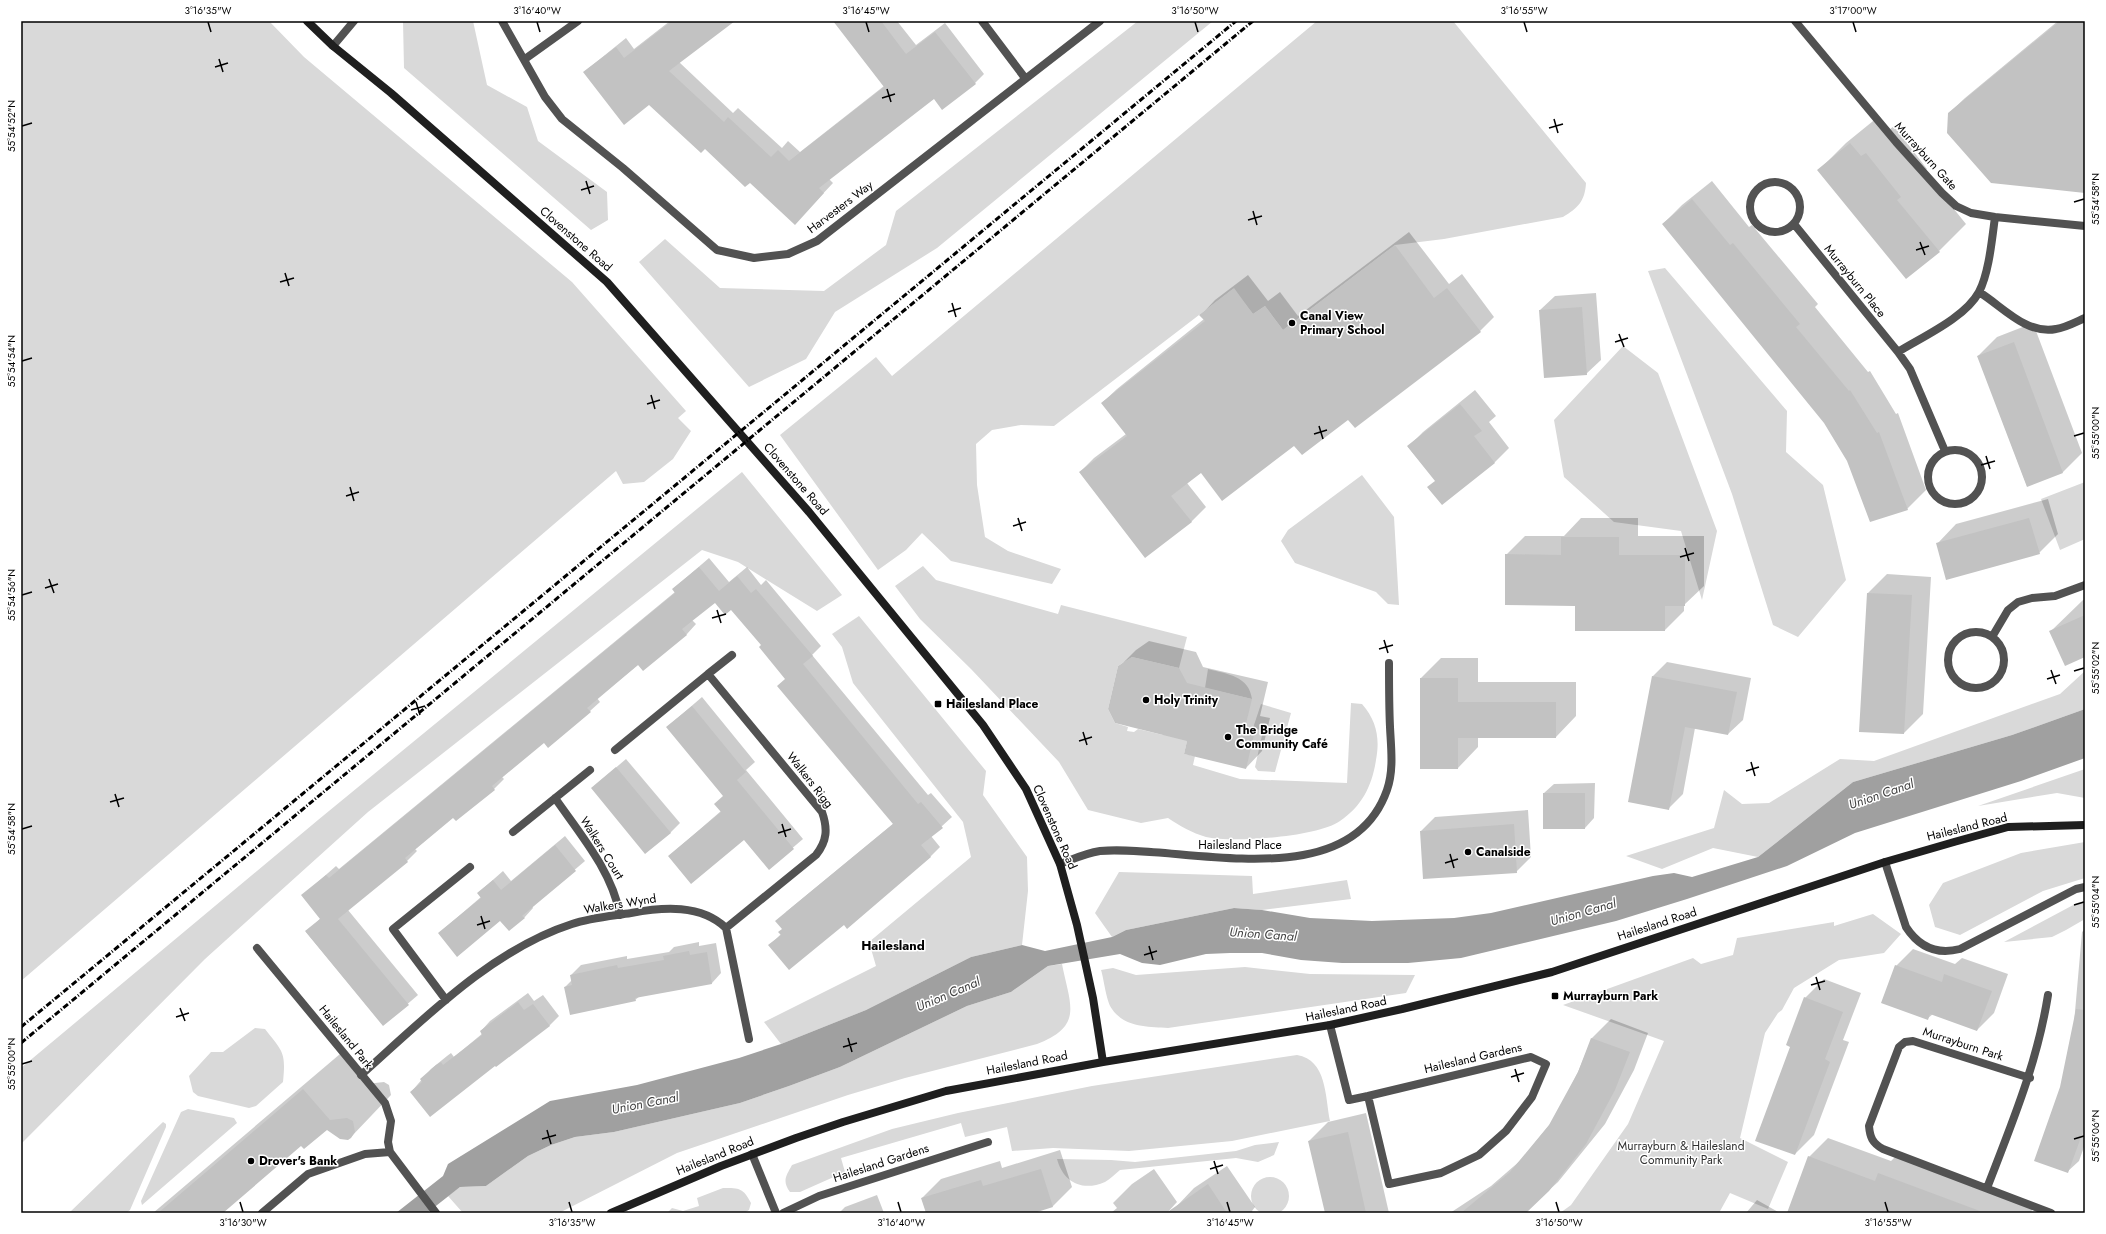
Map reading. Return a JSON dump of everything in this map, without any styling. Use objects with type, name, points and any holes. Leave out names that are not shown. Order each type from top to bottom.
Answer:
[{"type":"street","name":"Clovenstone Road","points":[[307,21],[333,46],[391,93],[589,266],[624,301],[809,512],[983,725],[1026,789],[1060,864],[1077,925],[1093,998],[1103,1062]]},
{"type":"street","points":[[333,46],[354,21]]},
{"type":"street","name":"Harvesters Way","points":[[502,21],[525,59],[545,97],[562,119],[624,168],[717,250],[754,258],[788,254],[817,241],[1100,21]]},
{"type":"street","points":[[525,59],[578,21]]},
{"type":"street","points":[[982,21],[1025,78]]},
{"type":"street","name":"Murrayburn Gate","points":[[1795,21],[1942,194],[1956,206],[1971,213],[1995,217],[2085,226]]},
{"type":"street","points":[[1774,181],[1784,183],[1793,188],[1799,196],[1801,206],[1799,216],[1794,224],[1786,230],[1776,233],[1766,231],[1758,226],[1752,217],[1750,208],[1751,198],[1756,189],[1774,181]]},
{"type":"street","points":[[1898,352],[1957,315],[1970,304],[1979,292],[1985,275],[1995,217]]},
{"type":"street","name":"Murrayburn Place","points":[[1794,224],[1898,352],[1910,369],[1945,451]]},
{"type":"street","points":[[1979,292],[2028,326],[2043,330],[2056,329],[2085,318]]},
{"type":"street","points":[[1956,449],[1966,452],[1975,458],[1981,467],[1983,478],[1980,488],[1974,497],[1965,502],[1954,504],[1944,502],[1935,496],[1929,487],[1928,476],[1930,466],[1936,457],[1945,451],[1956,449]]},
{"type":"street","points":[[1992,637],[2008,610],[2018,602],[2032,598],[2055,596],[2085,585]]},
{"type":"street","points":[[1971,632],[1982,632],[1992,637],[2000,645],[2003,655],[2003,666],[1998,676],[1990,684],[1980,688],[1969,687],[1959,683],[1952,674],[1948,664],[1948,653],[1953,643],[1961,636],[1971,632]]},
{"type":"street","points":[[615,750],[732,654]]},
{"type":"street","name":"Hailesland Place","points":[[1060,864],[1086,854],[1116,850],[1223,858],[1284,858],[1322,850],[1348,838],[1360,829],[1376,812],[1387,790],[1391,772],[1389,663]]},
{"type":"street","name":"Walkers Rigg","points":[[708,674],[822,812],[826,823],[824,845],[816,855],[726,928]]},
{"type":"street","points":[[514,832],[590,770]]},
{"type":"street","name":"Walkers Court","points":[[555,798],[600,863],[613,889],[620,915]]},
{"type":"street","name":"Hailesland Road","points":[[612,1213],[640,1199],[752,1154],[843,1122],[946,1091],[1103,1062],[1330,1025],[1552,972],[1885,862],[2008,827],[2085,825]]},
{"type":"street","points":[[1885,862],[1906,927],[1912,936],[1921,944],[1940,952],[1960,949],[2076,890],[2085,887]]},
{"type":"street","points":[[446,1000],[393,929],[470,866]]},
{"type":"street","name":"Walkers Wynd","points":[[361,1075],[446,1000],[527,942],[572,924],[646,910],[680,908],[716,918],[726,928]]},
{"type":"street","points":[[726,928],[749,1039]]},
{"type":"street","name":"Hailesland Park","points":[[257,948],[384,1103],[391,1121],[388,1142],[390,1152]]},
{"type":"street","points":[[1987,1188],[2030,1078],[2043,1027],[2048,994]]},
{"type":"street","name":"Hailesland Gardens","points":[[1330,1025],[1348,1100],[1531,1057],[1546,1064],[1532,1097],[1506,1131],[1479,1154],[1441,1173],[1389,1184],[1368,1096]]},
{"type":"street","name":"Murrayburn Park","points":[[2030,1078],[1913,1040],[1905,1042],[1899,1047],[1869,1126],[1869,1135],[1874,1144],[1882,1149],[2051,1213]]},
{"type":"street","name":"Hailesland Gardens","points":[[783,1213],[819,1196],[988,1142]]},
{"type":"street","points":[[262,1213],[308,1174],[365,1154],[390,1152],[436,1213]]},
{"type":"street","points":[[752,1154],[776,1213]]},
{"type":"green space","points":[[21,21],[269,21],[304,57],[572,282],[686,411],[678,418],[691,431],[673,459],[644,482],[623,484],[616,471],[21,981]]},
{"type":"green space","points":[[403,21],[473,21],[487,85],[527,107],[538,141],[607,192],[608,220],[591,230],[404,68]]},
{"type":"green space","points":[[1138,21],[1213,21],[937,248],[835,312],[806,359],[749,387],[639,262],[665,239],[720,288],[824,291],[886,245],[896,211]]},
{"type":"green space","points":[[1317,21],[1453,21],[1586,183],[1584,195],[1580,203],[1563,217],[1444,239],[1395,245],[1283,330],[1265,306],[1253,314],[1233,289],[1054,426],[1021,425],[992,430],[976,444],[977,485],[985,537],[1008,551],[1061,569],[1052,584],[951,561],[922,533],[906,550],[878,570],[780,435],[876,357],[892,376]]},
{"type":"green space","points":[[1665,268],[1787,411],[1786,452],[1823,485],[1846,580],[1798,637],[1773,625],[1732,494],[1648,271]]},
{"type":"green space","points":[[1623,346],[1658,373],[1717,531],[1702,600],[1681,531],[1614,522],[1564,477],[1554,420]]},
{"type":"green space","points":[[742,472],[842,595],[817,611],[738,562],[702,550],[368,812],[205,959],[21,1144],[21,1068],[318,820]]},
{"type":"green space","points":[[1362,475],[1394,517],[1399,605],[1388,604],[1376,592],[1295,563],[1281,541],[1288,530]]},
{"type":"green space","points":[[2085,482],[2085,539],[2060,550],[2041,499]]},
{"type":"green space","points":[[923,566],[936,580],[1058,614],[1061,605],[1187,637],[1179,668],[1132,657],[1118,666],[1108,709],[1115,723],[1128,727],[1127,731],[1134,732],[1138,729],[1163,735],[1176,726],[1192,720],[1184,754],[1195,756],[1193,765],[1240,779],[1347,783],[1351,703],[1362,704],[1367,710],[1374,724],[1378,745],[1372,778],[1365,795],[1348,815],[1329,827],[1295,835],[1254,839],[1219,839],[1206,837],[1186,829],[1168,818],[1141,823],[1088,810],[1059,762],[971,669],[920,619],[895,586]]},
{"type":"green space","points":[[859,616],[986,771],[983,795],[1027,857],[1028,891],[1022,945],[971,957],[866,1010],[781,1044],[764,1022],[876,966],[869,942],[971,857],[963,822],[853,683],[842,647],[832,634]]},
{"type":"green space","points":[[1208,669],[1236,677],[1242,681],[1247,685],[1252,699],[1205,688]]},
{"type":"green space","points":[[2085,671],[2085,709],[2012,735],[1853,782],[1758,857],[1713,848],[1662,869],[1626,856],[1714,828],[1724,790],[1742,804],[1769,803],[1840,759],[1874,761],[2060,694]]},
{"type":"green space","points":[[1261,704],[1291,713],[1275,772],[1258,771],[1255,767],[1263,731],[1253,728]]},
{"type":"green space","points":[[2085,769],[2085,798],[2057,793],[1978,806]]},
{"type":"green space","points":[[2085,842],[2085,878],[2043,891],[1960,935],[1935,927],[1929,905],[1943,883],[2021,853]]},
{"type":"green space","points":[[1119,872],[1252,876],[1253,894],[1347,880],[1351,899],[1262,910],[1234,908],[1126,930],[1112,937],[1095,913]]},
{"type":"green space","points":[[2085,901],[2085,919],[2066,930],[2052,937],[2004,942],[2077,903]]},
{"type":"green space","name":"Murrayburn & Hailesland Community Park","points":[[1873,914],[1901,934],[1884,953],[1839,960],[1794,988],[1782,1010],[1778,1013],[1765,1033],[1740,1138],[1788,1162],[1768,1209],[1730,1193],[1719,1213],[1560,1213],[1571,1205],[1628,1124],[1664,1041],[1563,1005],[1693,958],[1701,964],[1733,955],[1737,938],[1834,922],[1834,926]]},
{"type":"green space","points":[[1062,964],[1070,1003],[1068,1022],[1062,1030],[1052,1037],[1037,1044],[905,1078],[848,1095],[677,1153],[559,1213],[463,1213],[448,1196],[460,1187],[486,1186],[528,1156],[551,1145],[575,1137],[614,1132],[740,1103],[840,1067],[967,1006],[1011,992],[1048,966]]},
{"type":"green space","points":[[1245,967],[1310,974],[1415,975],[1406,993],[1168,1028],[1137,1025],[1130,1023],[1117,1015],[1108,1001],[1101,970],[1113,968],[1136,975]]},
{"type":"green space","points":[[255,1028],[265,1029],[282,1053],[284,1064],[283,1082],[256,1106],[249,1108],[198,1096],[193,1092],[189,1076],[211,1052],[223,1052]]},
{"type":"green space","points":[[1297,1055],[1307,1058],[1319,1071],[1323,1080],[1330,1121],[1232,1141],[1129,1151],[1053,1148],[1012,1151],[1007,1127],[965,1137],[961,1123],[841,1158],[845,1172],[800,1192],[790,1192],[786,1185],[786,1178],[792,1165],[892,1129],[958,1113],[1092,1086]]},
{"type":"green space","points":[[188,1109],[234,1118],[237,1123],[142,1205],[141,1201],[181,1112]]},
{"type":"green space","points":[[163,1122],[166,1124],[166,1127],[130,1210],[126,1213],[69,1213]]},
{"type":"green space","points":[[1279,1142],[1274,1155],[1258,1162],[1236,1158],[1120,1170],[1105,1182],[1089,1186],[1075,1183],[1069,1179],[1064,1174],[1057,1159],[1135,1162],[1236,1151],[1255,1145]]},
{"type":"green space","points":[[1266,1177],[1274,1177],[1284,1182],[1288,1189],[1288,1203],[1284,1210],[1274,1215],[1266,1215],[1256,1210],[1254,1207],[1251,1200],[1251,1192],[1256,1182],[1259,1180]]},
{"type":"green space","points":[[723,1188],[737,1189],[746,1194],[751,1203],[749,1210],[744,1213],[667,1213],[672,1208],[683,1211],[699,1206],[697,1198]]},
{"type":"water","name":"Union Canal","points":[[2085,709],[2085,758],[2021,781],[1855,833],[1787,866],[1616,921],[1461,958],[1408,963],[1342,963],[1301,960],[1262,953],[1230,953],[1206,954],[1160,965],[1142,963],[1120,954],[1048,966],[1011,992],[967,1006],[840,1067],[740,1103],[614,1132],[575,1137],[551,1145],[528,1156],[486,1186],[460,1187],[427,1213],[396,1213],[443,1176],[448,1164],[550,1101],[637,1085],[739,1058],[781,1044],[866,1010],[971,957],[1022,945],[1045,951],[1112,937],[1126,930],[1234,908],[1262,910],[1310,918],[1372,921],[1454,918],[1491,913],[1653,876],[1674,873],[1692,877],[1758,857],[1853,782],[2012,735]]},
{"type":"building","points":[[672,21],[735,21],[669,71],[724,122],[728,117],[771,157],[778,150],[789,161],[884,87],[833,21],[881,21],[906,54],[935,32],[976,84],[942,110],[934,99],[819,188],[824,193],[795,225],[750,183],[745,187],[705,149],[701,153],[649,105],[624,125],[583,72],[616,47],[624,58]]},
{"type":"building","points":[[2060,21],[2085,21],[2085,193],[1991,183],[1947,133],[1948,113]]},
{"type":"building","points":[[1850,143],[1861,156],[1866,153],[1901,197],[1897,200],[1940,252],[1906,279],[1817,170]]},
{"type":"building","points":[[1692,199],[1730,245],[1733,243],[1800,324],[1796,327],[1849,391],[1850,390],[1877,433],[1879,432],[1908,510],[1870,522],[1847,461],[1824,423],[1662,224]]},
{"type":"building","points":[[1395,245],[1434,298],[1447,288],[1481,332],[1355,428],[1348,420],[1302,455],[1294,446],[1222,501],[1201,473],[1171,496],[1192,522],[1145,558],[1079,472],[1127,436],[1101,403],[1205,321],[1199,315],[1234,288],[1253,314],[1265,306],[1283,330]]},
{"type":"building","points":[[1582,307],[1587,375],[1544,378],[1539,310]]},
{"type":"building","points":[[2014,342],[2063,473],[2027,487],[1977,356]]},
{"type":"building","points":[[1460,404],[1482,431],[1474,436],[1495,463],[1442,505],[1427,487],[1435,481],[1407,446]]},
{"type":"building","points":[[2029,518],[2040,554],[1946,580],[1936,543]]},
{"type":"building","points":[[1561,537],[1619,537],[1619,555],[1685,555],[1685,606],[1665,606],[1665,631],[1575,631],[1575,606],[1505,605],[1505,554],[1561,555]]},
{"type":"building","points":[[699,567],[719,591],[737,576],[751,593],[756,589],[813,656],[803,664],[918,804],[921,802],[943,828],[921,845],[931,857],[847,929],[844,925],[789,970],[768,945],[781,935],[778,932],[782,929],[775,921],[893,824],[777,686],[785,679],[759,647],[761,645],[731,610],[725,615],[715,603],[682,629],[687,635],[643,671],[638,665],[587,708],[591,712],[548,748],[544,743],[492,786],[495,790],[456,821],[453,818],[405,858],[408,862],[338,919],[409,1005],[383,1026],[305,931],[320,919],[301,895],[326,875],[329,878],[675,593],[672,589]]},
{"type":"building","points":[[1867,593],[1912,595],[1904,734],[1859,732]]},
{"type":"building","points":[[2085,615],[2085,657],[2065,666],[2049,631]]},
{"type":"building","points":[[1132,657],[1179,668],[1187,683],[1252,699],[1244,732],[1254,735],[1246,769],[1184,754],[1187,741],[1115,723],[1108,709],[1118,666]]},
{"type":"building","points":[[1652,676],[1737,692],[1728,735],[1685,727],[1669,810],[1628,802]]},
{"type":"building","points":[[1420,678],[1458,678],[1458,702],[1556,702],[1556,738],[1458,738],[1458,769],[1420,769]]},
{"type":"building","points":[[692,706],[746,772],[737,780],[794,849],[769,870],[744,840],[691,884],[668,856],[721,812],[714,804],[723,796],[666,727]]},
{"type":"building","points":[[616,767],[671,833],[645,854],[591,788]]},
{"type":"building","points":[[1543,793],[1585,793],[1585,829],[1543,829]]},
{"type":"building","name":"Canalside","points":[[1514,824],[1517,873],[1423,879],[1420,831]]},
{"type":"building","points":[[555,845],[576,871],[522,916],[525,918],[509,931],[500,921],[457,957],[438,933],[481,898],[477,893],[493,880],[501,890]]},
{"type":"building","points":[[689,951],[690,955],[707,952],[712,984],[635,998],[636,1001],[570,1015],[564,987],[572,985],[570,975],[617,965],[618,968],[664,960],[663,956]]},
{"type":"building","points":[[1895,965],[1942,982],[1944,974],[1992,991],[1977,1031],[1930,1014],[1928,1020],[1881,1003]]},
{"type":"building","points":[[1804,997],[1843,1012],[1825,1059],[1830,1062],[1795,1155],[1755,1141],[1790,1047],[1786,1045]]},
{"type":"building","points":[[518,1002],[524,1010],[533,1004],[550,1026],[496,1067],[495,1066],[430,1117],[410,1092],[422,1082],[420,1079],[436,1065],[441,1062],[443,1065],[482,1035],[480,1031]]},
{"type":"building","points":[[2076,1009],[2085,1010],[2085,1126],[2068,1173],[2034,1161],[2060,1087]]},
{"type":"building","points":[[1591,1038],[1630,1052],[1615,1090],[1586,1144],[1549,1191],[1526,1213],[1461,1213],[1510,1172],[1549,1125],[1578,1072]]},
{"type":"building","name":"Drover's Bank","points":[[303,1089],[330,1120],[347,1118],[353,1121],[355,1132],[351,1138],[348,1140],[340,1139],[327,1130],[304,1149],[301,1146],[223,1213],[158,1213]]},
{"type":"building","points":[[1348,1132],[1366,1213],[1325,1213],[1308,1141]]},
{"type":"building","points":[[1808,1156],[1875,1181],[1878,1173],[1980,1211],[1980,1213],[1787,1213]]},
{"type":"building","points":[[1041,1169],[1053,1207],[1034,1213],[926,1213],[921,1198],[981,1180],[983,1186]]},
{"type":"building","points":[[1208,1184],[1227,1213],[1166,1213]]},
{"type":"railway","points":[[21,1027],[1236,21]]},
{"type":"railway","points":[[21,1043],[1253,21]]},
{"type":"place","name":"Canal View Primary School","points":[[1292,323]]},
{"type":"place","name":"Holy Trinity","points":[[1146,700]]},
{"type":"place","name":"Hailesland Place","points":[[938,704]]},
{"type":"place","name":"The Bridge Community Café","points":[[1228,737]]},
{"type":"place","name":"Canalside","points":[[1468,852]]},
{"type":"place","name":"Murrayburn Park","points":[[1555,996]]},
{"type":"place","name":"Drover's Bank","points":[[251,1161]]},
{"type":"district","name":"Hailesland","points":[[893,945]]}]
